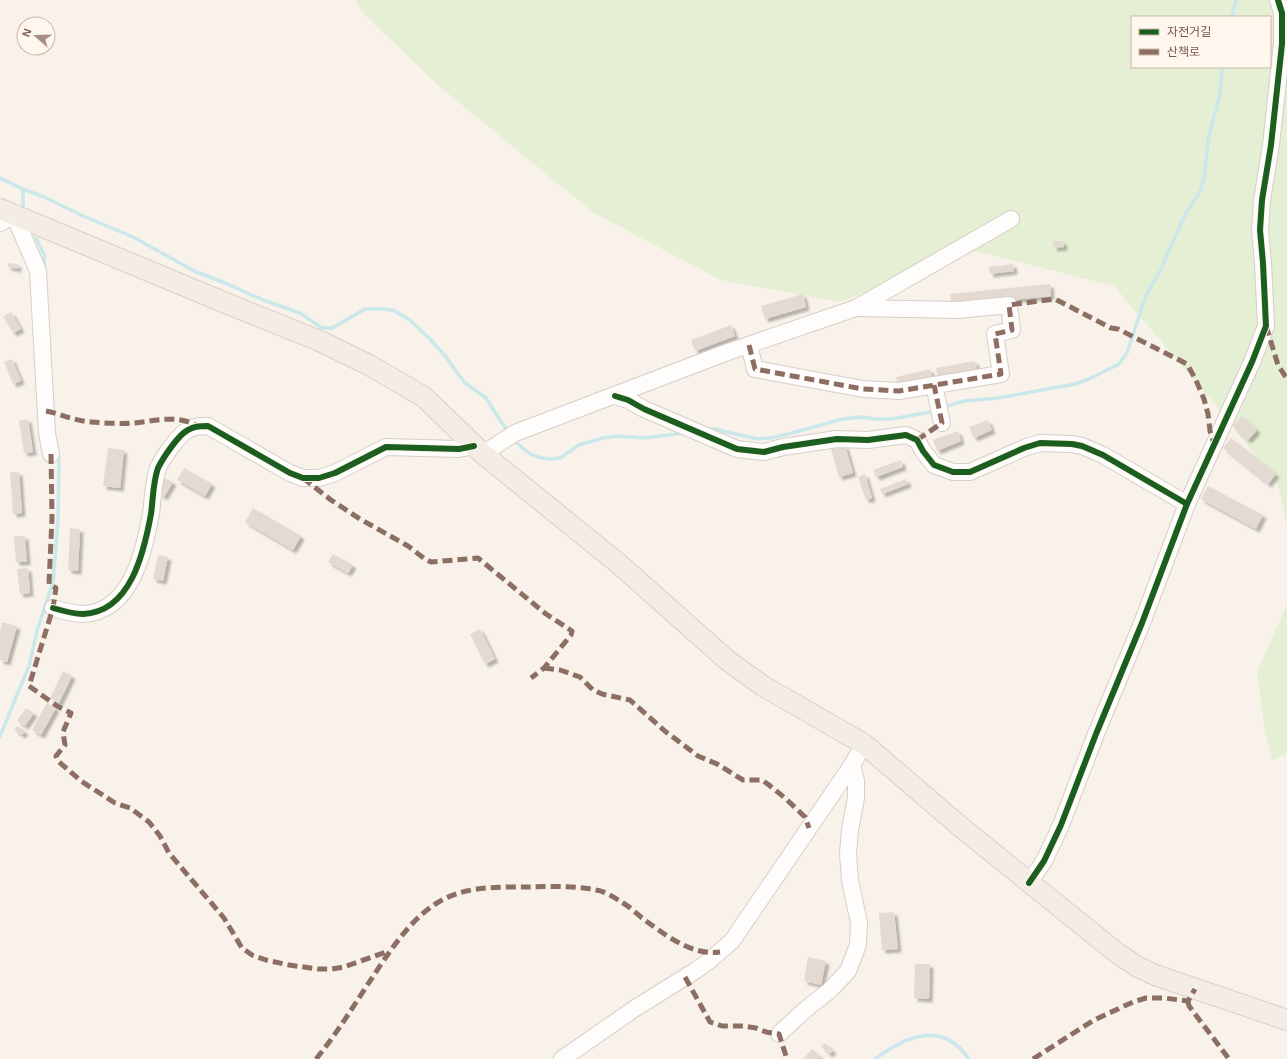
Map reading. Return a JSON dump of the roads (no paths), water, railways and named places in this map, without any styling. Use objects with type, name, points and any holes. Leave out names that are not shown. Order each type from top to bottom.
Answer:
[{"type":"main road","points":[[5,215],[340,350],[424,397],[479,450],[619,564],[727,660],[763,686],[864,744],[1029,883],[1117,953],[1138,967],[1176,983],[1287,1020]]},
{"type":"street","points":[[1029,883],[1044,861],[1061,825],[1096,734],[1142,623],[1187,504],[1252,362],[1266,326],[1260,230],[1262,200],[1271,145],[1282,44],[1282,13],[1278,0]]},
{"type":"street","points":[[5,215],[38,271],[47,433],[51,454]]},
{"type":"street","points":[[53,608],[83,614],[96,612],[110,605],[123,593],[139,564],[158,469],[166,453],[186,430],[197,426],[208,426],[290,473],[303,478],[318,478],[335,473],[386,447],[479,450],[515,433],[749,345],[856,308],[1011,219]]},
{"type":"street","points":[[749,345],[755,369],[863,389],[899,391],[1001,374],[995,334],[1012,330],[1009,305],[958,310],[856,308]]},
{"type":"street","points":[[934,385],[940,414]]},
{"type":"street","points":[[615,396],[628,400],[737,449],[751,452],[764,452],[783,447],[837,439],[868,440],[906,435],[917,440],[923,451],[934,465],[953,472],[962,473],[970,472],[1024,448],[1040,443],[1072,444],[1082,446],[1103,455],[1187,504]]},
{"type":"street","points":[[562,1059],[634,1008],[700,968],[732,941],[852,765],[864,744]]},
{"type":"street","points":[[779,1034],[806,1009],[829,992],[848,970],[858,945],[859,923],[850,880],[848,852],[850,830],[856,798],[856,780],[852,765]]},
{"type":"waterway","points":[[1232,16],[1236,0]]},
{"type":"waterway","points":[[944,407],[964,401],[998,398],[1075,384],[1089,379],[1119,364],[1127,353],[1146,295],[1161,270],[1186,213],[1200,192],[1204,179],[1208,140],[1220,94],[1222,68]]},
{"type":"waterway","points":[[0,178],[133,237],[196,272],[263,300],[300,313],[322,328],[332,328],[365,309],[385,309],[395,311],[411,321],[430,339],[446,357],[464,382],[486,398],[508,432]]},
{"type":"waterway","points":[[23,189],[23,208]]},
{"type":"waterway","points":[[36,238],[44,255],[45,269]]},
{"type":"waterway","points":[[707,430],[715,429],[757,439],[770,438],[843,419],[861,417],[892,419],[936,411]]},
{"type":"waterway","points":[[513,440],[530,454],[541,458],[551,459],[560,458],[579,445],[603,438],[618,436],[644,438],[685,433]]},
{"type":"waterway","points":[[0,736],[29,666],[37,631],[53,582],[58,520],[58,453]]},
{"type":"waterway","points":[[875,1059],[899,1044],[924,1036],[936,1036],[947,1039],[958,1047],[969,1059]]}]
